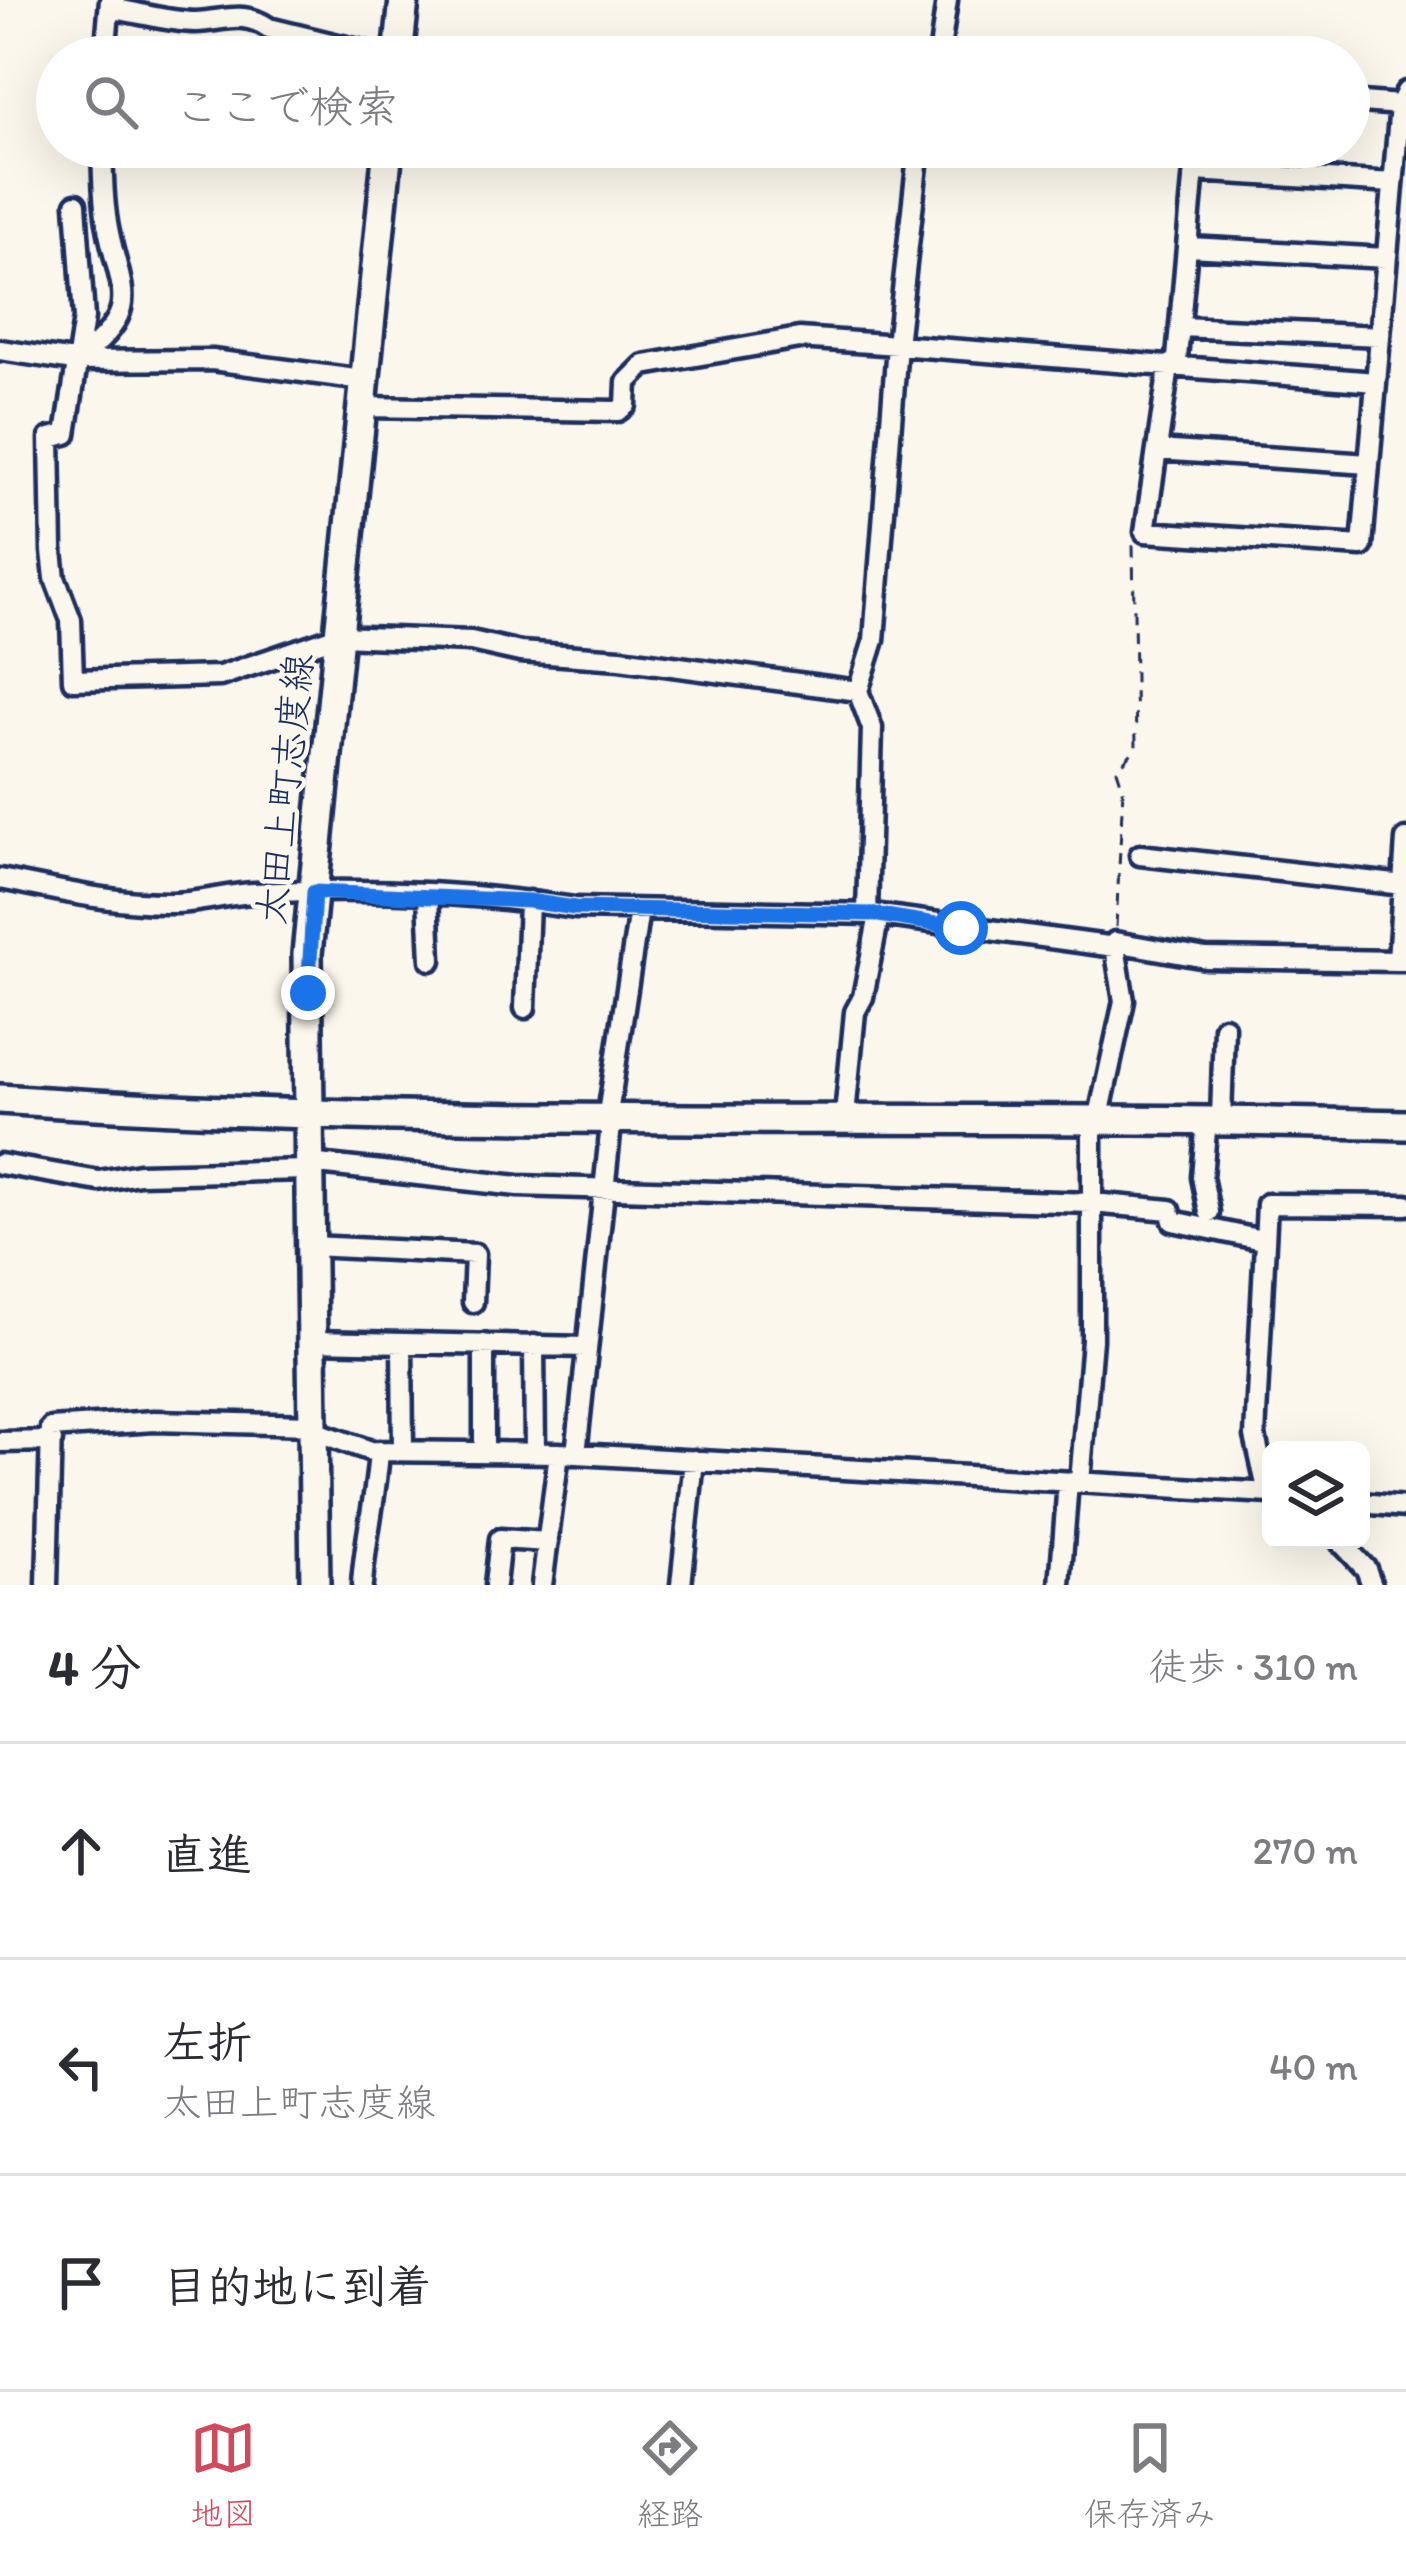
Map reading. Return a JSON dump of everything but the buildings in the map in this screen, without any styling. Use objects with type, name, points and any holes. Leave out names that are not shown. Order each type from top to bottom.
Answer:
[{"type":"main road","points":[[400,36],[404,0]]},
{"type":"main road","name":"太田上町志度線","points":[[315,1585],[308,954],[386,168]]},
{"type":"main road","points":[[0,1099],[165,1111],[1095,1116],[1406,1125]]},
{"type":"street","points":[[111,0],[120,10],[171,9],[256,18],[269,28],[302,36]]},
{"type":"street","points":[[107,36],[111,0]]},
{"type":"street","points":[[942,36],[947,0]]},
{"type":"street","points":[[1195,168],[1177,358],[1169,367],[1145,532],[1362,546],[1403,99],[1370,100]]},
{"type":"street","points":[[80,357],[117,324],[124,305],[104,200],[103,168]]},
{"type":"street","points":[[844,1115],[855,1012],[863,997],[873,914],[872,728],[858,691],[874,640],[897,345],[917,168]]},
{"type":"street","points":[[1195,171],[1393,183]]},
{"type":"street","points":[[76,205],[85,285],[80,357],[66,434],[50,438],[52,551],[55,578],[70,620],[73,680],[220,676],[338,636],[471,641],[520,652],[858,691]]},
{"type":"street","points":[[1189,247],[1386,258]]},
{"type":"street","points":[[1180,327],[1380,336]]},
{"type":"street","points":[[0,350],[212,360],[362,394],[618,411],[626,405],[627,382],[644,364],[799,338],[1376,382]]},
{"type":"street","points":[[1157,450],[1369,464]]},
{"type":"street","points":[[1115,942],[1226,960],[1402,961],[1406,839]]},
{"type":"street","points":[[1140,855],[1403,885]]},
{"type":"street","points":[[0,880],[94,898],[174,903],[251,893],[314,892],[639,910],[873,914],[1114,947],[1124,1000],[1095,1116],[1092,1340],[1060,1585]]},
{"type":"street","points":[[428,896],[431,960]]},
{"type":"street","points":[[525,1008],[529,901]]},
{"type":"street","points":[[542,1585],[587,1346],[610,1114],[639,910]]},
{"type":"street","points":[[1209,1212],[1202,1177],[1224,1027]]},
{"type":"street","points":[[0,1164],[99,1181],[140,1174],[309,1167],[427,1172],[518,1186],[1092,1203],[1170,1210],[1173,1221],[1262,1240]]},
{"type":"street","points":[[1262,1463],[1255,1436],[1267,1204],[1406,1205]]},
{"type":"street","points":[[311,1246],[476,1254],[473,1302]]},
{"type":"street","points":[[312,1341],[587,1346]]},
{"type":"street","points":[[402,1343],[403,1451]]},
{"type":"street","points":[[484,1344],[484,1452]]},
{"type":"street","points":[[534,1346],[535,1452]]},
{"type":"street","points":[[47,1585],[50,1428],[134,1422],[314,1428],[346,1446],[380,1451],[568,1453],[1262,1493]]},
{"type":"street","points":[[0,1442],[52,1441]]},
{"type":"street","points":[[362,1585],[365,1539],[374,1528],[380,1451]]},
{"type":"street","points":[[681,1585],[694,1460]]},
{"type":"street","points":[[1370,1504],[1406,1507]]},
{"type":"street","points":[[495,1585],[500,1539],[548,1542]]},
{"type":"street","points":[[1347,1549],[1366,1569],[1372,1585]]},
{"type":"path","points":[[1115,942],[1123,789],[1117,770],[1136,748],[1133,541]]},
{"type":"route","points":[[308,993],[314,892],[693,913],[873,914],[961,928]]}]
